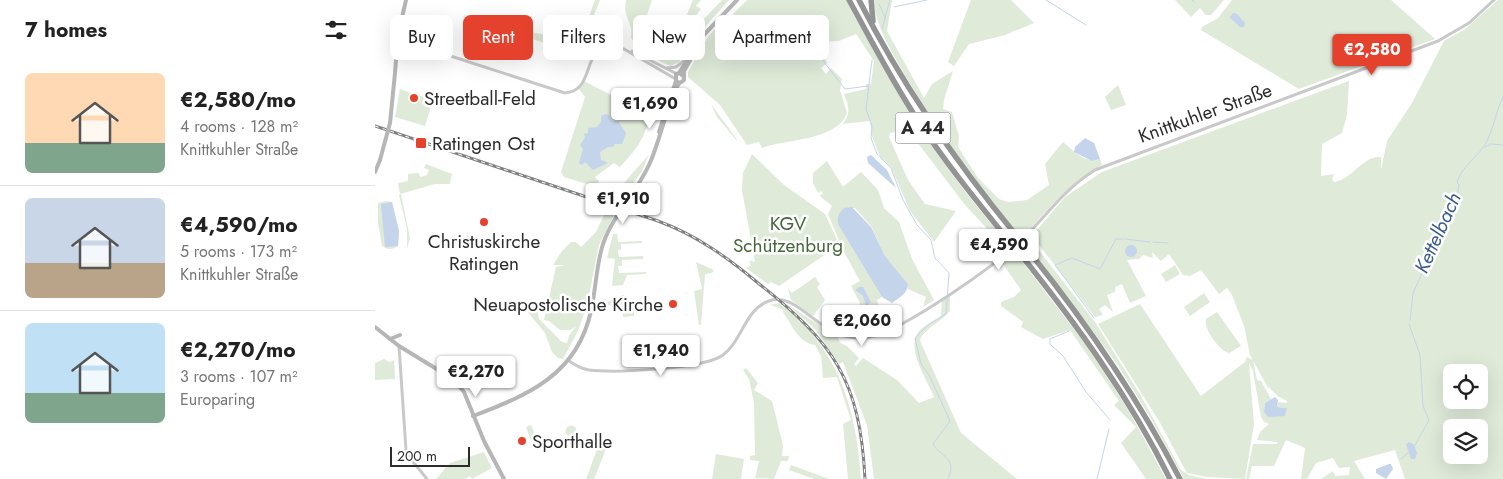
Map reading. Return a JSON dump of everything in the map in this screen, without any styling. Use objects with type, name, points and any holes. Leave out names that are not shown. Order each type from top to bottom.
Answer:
[{"type":"highway","name":"A 44","points":[[849,0],[877,54],[918,121],[958,176],[1066,312],[1105,366],[1141,423],[1171,479]]},
{"type":"highway","name":"A 44","points":[[859,0],[914,98],[948,149],[1080,317],[1117,368],[1154,430],[1180,479]]},
{"type":"highway","points":[[871,0],[876,33]]},
{"type":"main road","points":[[403,15],[406,0]]},
{"type":"main road","points":[[677,78],[684,80],[683,76],[706,32],[737,0]]},
{"type":"main road","points":[[375,172],[390,123],[396,60]]},
{"type":"main road","points":[[656,146],[663,116],[677,78],[687,60]]},
{"type":"main road","points":[[677,78],[683,76]]},
{"type":"main road","points":[[473,416],[517,398],[535,388],[553,376],[569,360],[587,327],[605,238],[645,172],[665,120],[677,78]]},
{"type":"main road","points":[[375,327],[399,346],[453,379],[463,390],[473,416],[504,479]]},
{"type":"main road","points":[[390,339],[400,335]]},
{"type":"main road","points":[[469,407],[482,413]]},
{"type":"street","name":"Knittkuhler Straße","points":[[569,360],[582,368],[597,370],[687,366],[713,360],[725,354],[757,308],[769,301],[784,300],[797,306],[831,332],[856,338],[885,332],[949,293],[1013,250],[1062,195],[1095,170],[1426,46],[1469,23],[1494,0]]},
{"type":"street","points":[[453,58],[565,93],[576,91],[582,85],[595,53],[599,48],[609,45],[651,60],[677,78]]},
{"type":"street","points":[[624,50],[677,78]]},
{"type":"street","points":[[665,68],[681,65],[685,60]]},
{"type":"street","points":[[399,346],[407,450],[410,458],[427,479]]},
{"type":"green space","points":[[595,0],[600,0],[594,15],[590,15]]},
{"type":"green space","points":[[626,0],[652,0],[647,15],[633,15],[633,40],[631,38],[631,28],[625,6]]},
{"type":"green space","points":[[693,0],[701,0],[696,6],[701,9],[696,15],[687,15]]},
{"type":"green space","points":[[722,0],[729,0],[715,15],[705,27],[705,18]]},
{"type":"green space","points":[[747,0],[846,0],[883,67],[921,129],[963,189],[1012,248],[1008,251],[965,205],[908,130],[890,133],[889,137],[908,180],[925,204],[956,211],[934,242],[910,211],[891,167],[880,157],[872,136],[870,121],[843,124],[848,109],[844,94],[866,89],[866,84],[871,84],[874,61],[856,34],[839,41],[829,41],[829,15],[733,14]]},
{"type":"green space","points":[[873,0],[892,0],[887,31],[924,98],[932,84],[953,71],[943,109],[952,112],[959,136],[958,147],[978,178],[999,199],[1008,202],[1027,200],[1049,185],[1045,164],[1063,142],[1085,158],[1090,160],[1100,159],[1102,165],[1078,180],[1068,189],[1048,208],[1022,239],[962,162],[934,122],[886,42],[878,22]]},
{"type":"green space","points":[[971,0],[1011,0],[1034,23],[1005,35],[969,44],[954,66],[948,62]]},
{"type":"green space","points":[[1175,0],[1224,0],[1211,15],[1206,15],[1200,8],[1191,17]]},
{"type":"green space","points":[[1232,0],[1391,0],[1435,39],[1299,89],[1201,30],[1202,27],[1218,18]]},
{"type":"green space","points":[[1498,0],[1503,0],[1503,479],[1405,479],[1395,450],[1354,461],[1365,479],[1321,479],[1333,471],[1335,476],[1349,475],[1350,467],[1339,468],[1333,458],[1316,463],[1307,479],[1301,479],[1305,448],[1286,440],[1274,466],[1252,466],[1249,479],[1246,479],[1253,444],[1277,444],[1278,442],[1257,440],[1260,432],[1269,424],[1264,422],[1261,417],[1253,371],[1249,363],[1254,424],[1245,479],[1207,477],[1187,473],[1159,421],[1098,324],[1140,304],[1201,396],[1245,362],[1247,357],[1253,360],[1250,355],[1244,326],[1232,295],[1227,288],[1219,294],[1201,270],[1190,276],[1183,275],[1169,254],[1161,261],[1152,252],[1153,258],[1143,255],[1139,259],[1127,260],[1146,296],[1130,303],[1122,284],[1115,287],[1115,292],[1107,295],[1113,312],[1105,305],[1099,309],[1103,315],[1095,317],[1032,236],[1065,197],[1102,172],[1349,81],[1347,115],[1342,133],[1322,144],[1321,176],[1334,174],[1332,179],[1334,182],[1341,180],[1363,163],[1375,157],[1381,157],[1381,170],[1387,141],[1412,103],[1444,41],[1464,30]],"holes":[[[1253,361],[1267,386],[1279,397],[1287,401],[1287,403],[1278,402],[1277,407],[1285,407],[1264,412],[1265,403],[1271,399],[1261,381],[1257,380]]]},
{"type":"green space","points":[[715,28],[715,60],[826,60],[827,63],[821,68],[826,74],[831,68],[842,79],[840,90],[847,113],[833,129],[822,134],[762,148],[759,142],[747,145],[720,105],[688,77],[688,72],[695,60],[705,60],[705,42]]},
{"type":"green space","points":[[533,33],[543,34],[543,42],[533,39]]},
{"type":"green space","points":[[657,60],[680,60],[670,66]]},
{"type":"green space","points":[[584,81],[649,115],[645,131],[635,150],[620,167],[614,163],[595,177],[599,181],[597,187],[564,177],[561,172],[585,97],[579,89]]},
{"type":"green space","points":[[1118,85],[1126,105],[1111,110],[1105,97]]},
{"type":"green space","points":[[400,89],[433,100],[425,126],[395,117]]},
{"type":"green space","points":[[711,104],[736,138],[738,142],[717,117]]},
{"type":"green space","points":[[649,154],[642,171],[620,202],[615,201],[624,183]]},
{"type":"green space","name":"KGV Schützenburg","points":[[752,154],[784,185],[825,214],[840,246],[779,286],[771,282],[768,284],[746,268],[751,266],[749,260],[755,262],[742,190],[743,173]]},
{"type":"green space","points":[[827,161],[843,187],[861,172],[878,190],[884,208],[899,222],[912,259],[934,300],[923,307],[926,297],[908,289],[908,284],[885,256],[871,226],[855,208],[844,208],[839,226],[882,297],[877,300],[881,313],[871,313],[872,317],[876,317],[876,325],[886,330],[874,334],[868,316],[858,310],[860,303],[851,286],[860,281],[843,250],[828,214],[832,206],[820,196],[823,193],[821,191],[818,193],[813,183],[813,173]]},
{"type":"green space","points":[[426,164],[452,174],[450,184],[435,184],[400,194],[398,183],[408,181],[408,174],[418,173],[421,177],[427,175],[429,170],[424,168]]},
{"type":"green space","points":[[401,194],[410,238],[407,249],[407,229],[399,195]]},
{"type":"green space","points":[[392,202],[399,231],[398,246],[390,249],[382,246],[378,223],[378,203]]},
{"type":"green space","points":[[605,213],[614,215],[599,245],[587,305],[578,331],[563,359],[558,358],[552,352],[545,333],[526,310],[530,304],[537,309],[539,319],[562,342],[567,343],[569,336],[576,326],[570,330],[560,330],[549,321],[544,320],[556,267],[565,265],[553,265],[562,251],[571,242],[576,242],[581,247],[596,232]]},
{"type":"green space","points":[[613,234],[617,234],[618,242],[642,241],[642,243],[621,244],[621,250],[618,250],[619,257],[643,256],[643,259],[622,260],[622,266],[618,266],[619,273],[646,272],[646,274],[627,275],[623,285],[612,286],[615,259],[607,258]]},
{"type":"green space","points":[[1029,238],[1095,322],[1141,396],[1181,470],[1189,475],[1207,479],[1184,479],[1150,417],[1117,364],[1025,241]]},
{"type":"green space","points":[[1014,251],[1097,359],[1131,415],[1166,479],[1146,479],[1121,443],[1136,427],[1114,405],[1119,401],[1070,330],[1043,339],[1021,327],[1023,322],[1001,306],[1001,302],[1014,297],[1021,290],[1001,261]]},
{"type":"green space","points":[[696,262],[714,270],[712,273],[705,274],[701,325],[699,325],[694,291],[702,289]]},
{"type":"green space","points":[[1175,265],[1180,274],[1166,282],[1161,274]]},
{"type":"green space","points":[[815,277],[820,284],[817,287],[825,300],[813,316],[791,300],[788,288],[792,293]]},
{"type":"green space","points":[[1204,293],[1210,302],[1190,316],[1184,307]]},
{"type":"green space","points":[[621,295],[624,295],[624,304],[634,304],[634,316],[623,317],[622,305],[601,305],[601,302],[620,301]]},
{"type":"green space","points":[[950,295],[950,311],[923,335],[920,339],[921,343],[961,433],[1017,479],[874,479],[867,425],[843,362],[839,364],[815,329],[788,305],[838,337],[840,343],[847,346],[859,358],[854,364],[856,366],[863,358],[897,380],[919,403],[934,397],[915,353],[914,344],[916,336],[921,329],[941,316],[942,299]]},
{"type":"green space","points":[[779,303],[800,321],[816,339],[841,381],[855,428],[861,479],[848,479],[843,424],[851,420],[837,377],[823,378],[821,356],[815,345],[809,344],[800,337],[783,312],[784,310],[770,305]]},
{"type":"green space","points":[[1217,312],[1241,346],[1229,353],[1217,344],[1207,328],[1206,319]]},
{"type":"green space","points":[[384,359],[390,362],[394,360],[395,379],[375,380],[375,363]]},
{"type":"green space","points":[[746,368],[758,383],[754,390],[772,401],[783,445],[782,456],[789,456],[788,461],[781,461],[774,479],[755,478],[759,461],[750,460],[750,456],[755,455],[754,403],[749,379],[743,370]]},
{"type":"green space","points":[[531,425],[538,443],[533,445],[526,427]]},
{"type":"green space","points":[[571,425],[577,431],[571,437],[565,431]]},
{"type":"green space","points":[[599,444],[608,444],[594,479],[586,479]]},
{"type":"green space","points":[[484,452],[492,468],[472,479],[470,476],[465,479],[436,479],[450,463]]},
{"type":"green space","points":[[716,454],[744,459],[741,479],[712,479]]},
{"type":"green space","points":[[791,465],[829,479],[814,479],[789,470]]},
{"type":"water","points":[[1225,13],[1230,17],[1233,13],[1237,14],[1245,23],[1244,27],[1240,27]]},
{"type":"water","points":[[609,115],[612,121],[618,121],[626,133],[622,144],[615,144],[613,147],[608,147],[600,152],[601,160],[608,163],[593,170],[585,162],[582,165],[579,163],[583,149],[580,145],[585,138],[584,134],[588,133],[588,128],[597,127],[601,122],[601,116]]},
{"type":"water","points":[[1085,138],[1094,143],[1100,159],[1092,161],[1074,152],[1075,147]]},
{"type":"water","points":[[871,155],[887,170],[896,188],[868,163],[867,157]]},
{"type":"water","points":[[392,202],[399,231],[398,246],[385,247],[381,204]]},
{"type":"water","points":[[852,207],[871,227],[885,256],[908,284],[905,293],[892,303],[882,297],[839,226],[838,216],[840,212],[844,208]]},
{"type":"water","points":[[1129,245],[1133,245],[1137,251],[1133,257],[1129,257],[1125,253],[1125,249]]},
{"type":"water","points":[[863,287],[871,302],[866,306],[863,296],[855,290]]},
{"type":"water","points":[[1275,397],[1278,400],[1277,407],[1287,408],[1285,416],[1268,417],[1264,412],[1265,403]]},
{"type":"water","points":[[1410,442],[1414,445],[1417,453],[1415,459],[1411,459],[1406,444]]},
{"type":"water","points":[[1391,464],[1393,469],[1386,479],[1376,473],[1376,469]]},
{"type":"waterway","points":[[882,29],[890,0]]},
{"type":"waterway","points":[[894,7],[927,0]]},
{"type":"waterway","points":[[1046,0],[1086,25]]},
{"type":"waterway","points":[[879,4],[886,19]]},
{"type":"waterway","points":[[822,60],[845,89],[868,86]]},
{"type":"waterway","points":[[872,60],[866,109],[872,126],[871,138],[877,154],[891,168],[903,200],[917,225],[931,240],[935,258],[949,273],[946,314],[928,325],[915,338],[921,364],[929,375],[950,421],[933,444],[947,458],[951,466],[948,479]]},
{"type":"waterway","name":"Kettelbach","points":[[1410,320],[1413,293],[1425,267],[1429,247],[1440,238],[1457,196],[1459,176],[1487,141],[1503,97]]},
{"type":"waterway","points":[[1485,147],[1491,144],[1503,145]]},
{"type":"waterway","points":[[1094,318],[1055,265],[1072,258],[1100,269],[1116,239],[1123,239]]},
{"type":"waterway","points":[[1125,239],[1150,242]]},
{"type":"waterway","points":[[1153,242],[1168,243]]},
{"type":"waterway","name":"Kettelbach","points":[[1409,324],[1420,355],[1423,406],[1429,420],[1414,447]]},
{"type":"waterway","points":[[1069,331],[1050,339],[1050,344],[1063,356],[1086,392],[1110,420]]},
{"type":"waterway","points":[[1097,479],[1109,429]]},
{"type":"waterway","name":"Kettelbach","points":[[1401,459],[1408,453]]},
{"type":"railway","points":[[375,126],[658,221],[685,233],[723,256],[746,273],[806,325],[824,345],[838,366],[849,389],[857,415],[865,479]]},
{"type":"place","name":"Streetball-Feld","points":[[414,98]]},
{"type":"place","name":"Ratingen Ost","points":[[421,143]]},
{"type":"place","name":"Christuskirche Ratingen","points":[[484,222]]},
{"type":"place","name":"Neuapostolische Kirche","points":[[673,304]]},
{"type":"place","name":"Sporthalle","points":[[522,441]]}]
